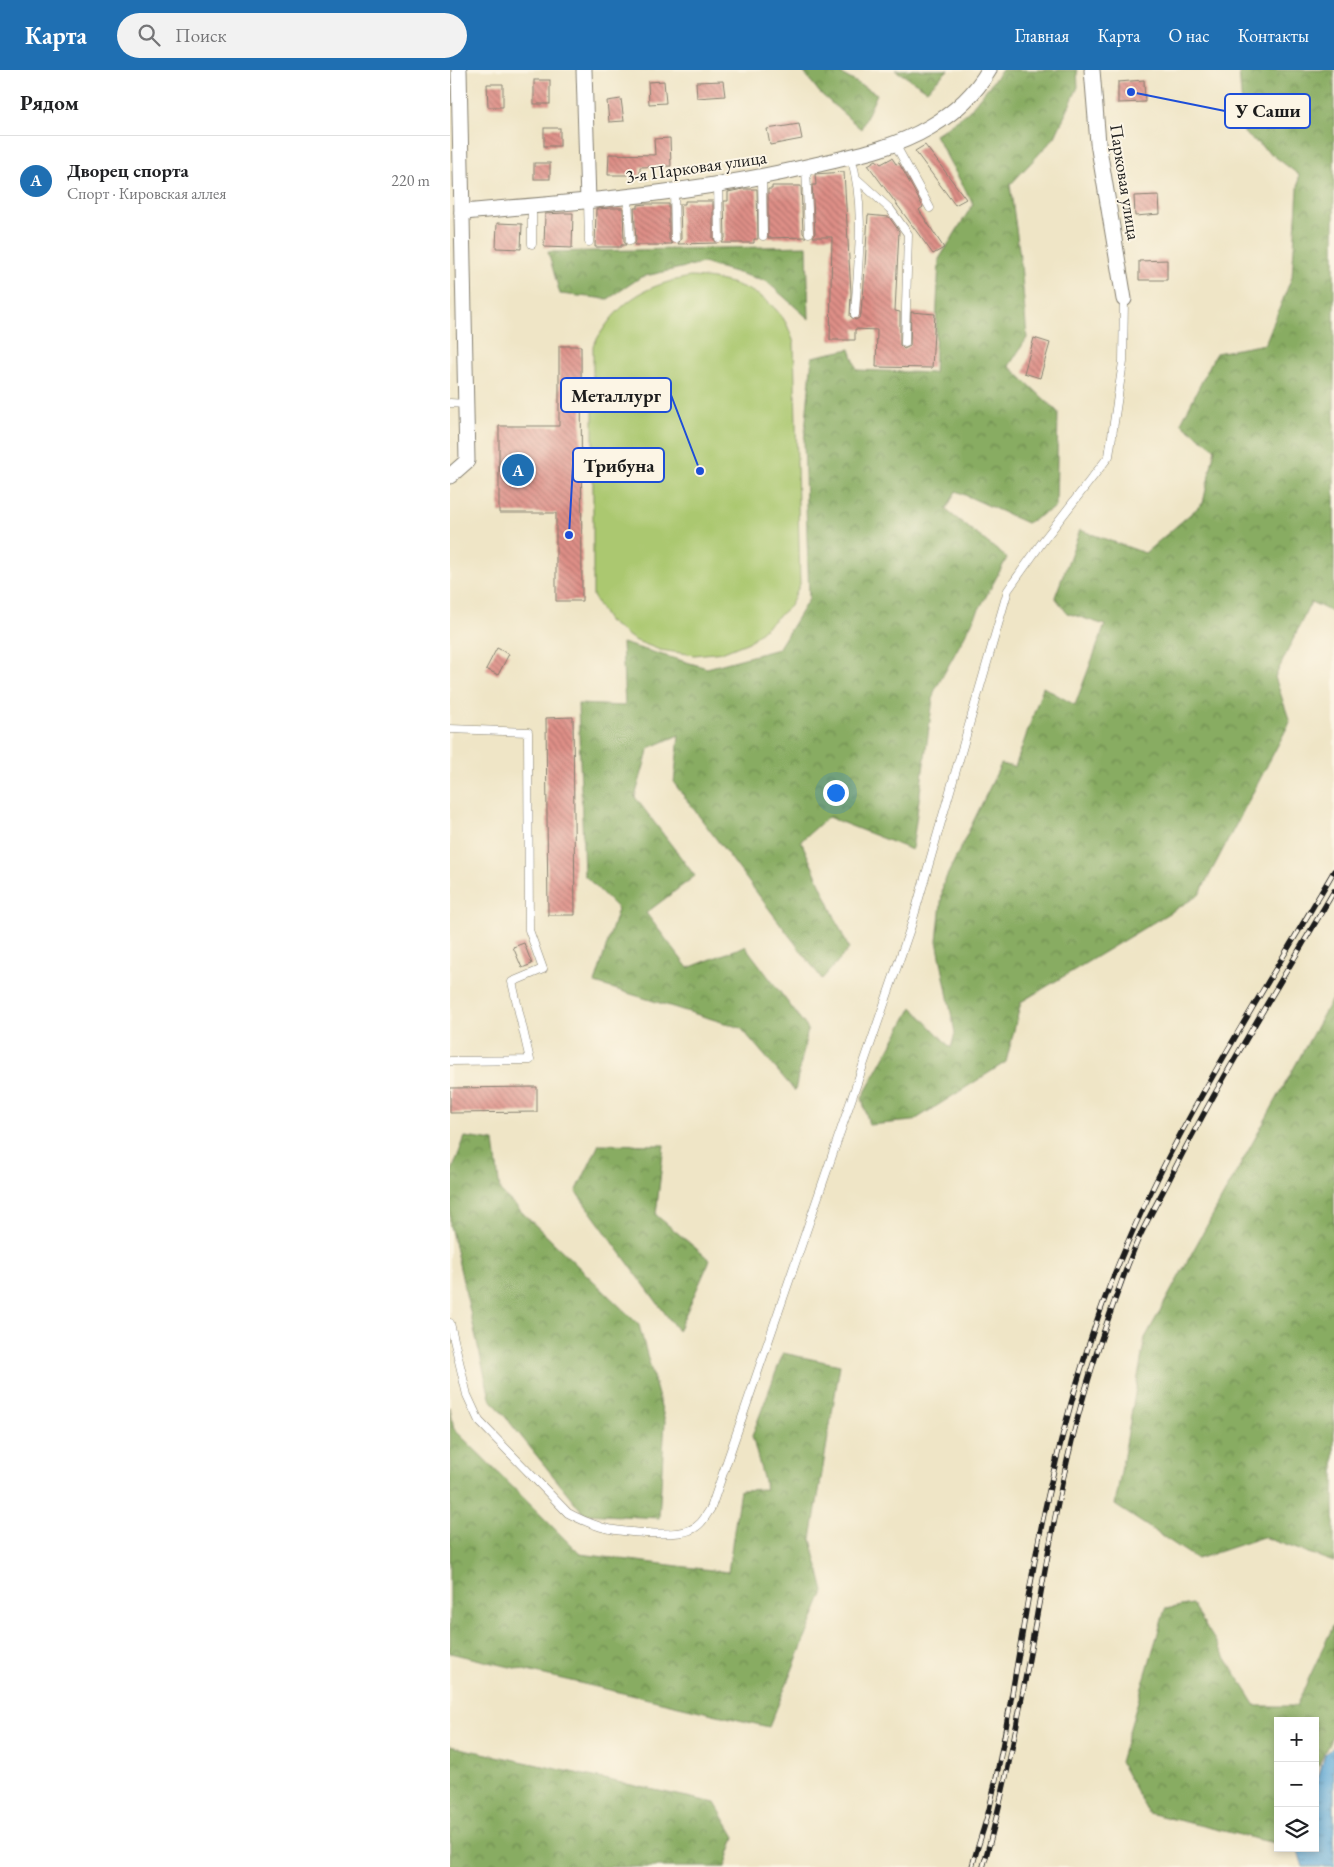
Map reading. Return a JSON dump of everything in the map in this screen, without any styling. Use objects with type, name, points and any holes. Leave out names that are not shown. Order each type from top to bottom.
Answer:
[{"type":"street","points":[[450,476],[466,460],[462,212],[455,94],[459,70]]},
{"type":"street","points":[[584,70],[588,200]]},
{"type":"street","name":"3-я Парковая улица","points":[[462,212],[674,191],[762,177],[850,157],[895,144],[929,128],[954,112],[982,83],[989,70]]},
{"type":"street","name":"Парковая улица","points":[[1092,70],[1098,143],[1124,299]]},
{"type":"lane","points":[[895,144],[930,208]]},
{"type":"lane","points":[[850,157],[857,179],[859,236],[855,314]]},
{"type":"lane","points":[[806,168],[810,233]]},
{"type":"lane","points":[[762,177],[763,236]]},
{"type":"lane","points":[[857,179],[890,209],[908,234],[905,343]]},
{"type":"lane","points":[[718,184],[719,238]]},
{"type":"lane","points":[[674,191],[675,239]]},
{"type":"lane","points":[[628,196],[630,241]]},
{"type":"lane","points":[[588,200],[589,242]]},
{"type":"lane","points":[[532,206],[532,244]]},
{"type":"lane","points":[[450,1323],[466,1395],[479,1421],[568,1514],[603,1528],[658,1534],[677,1534],[700,1525],[712,1508],[911,926],[1008,590],[1043,541],[1109,456],[1123,362],[1124,299]]},
{"type":"lane","points":[[450,403],[466,404]]},
{"type":"lane","points":[[450,730],[528,732],[529,930],[543,969],[512,982],[530,1060],[450,1061]]},
{"type":"green space","points":[[802,70],[834,70],[877,94],[861,129],[820,93]]},
{"type":"green space","points":[[895,70],[948,70],[927,90]]},
{"type":"green space","points":[[1002,70],[1077,70],[1078,87],[1055,137],[1010,185],[1021,264],[1027,338],[1009,366],[1058,412],[1056,507],[1027,523],[956,491],[946,510],[1007,558],[934,692],[912,850],[828,817],[801,841],[849,949],[822,979],[674,783],[679,735],[649,748],[635,797],[695,876],[646,913],[688,968],[745,946],[808,1029],[795,1091],[741,1028],[595,983],[618,909],[584,875],[578,704],[625,706],[622,643],[707,668],[778,649],[809,599],[804,442],[812,357],[850,349],[857,370],[934,373],[939,259],[973,204],[935,135],[968,112]]},
{"type":"green space","points":[[1239,70],[1334,70],[1334,613],[1311,602],[1275,677],[1290,722],[1199,895],[1021,1002],[1006,1062],[913,1121],[869,1125],[862,1098],[912,1007],[951,1048],[955,1033],[937,941],[943,884],[1001,764],[1015,767],[1043,687],[1075,705],[1105,625],[1067,613],[1055,597],[1080,530],[1145,553],[1203,503],[1215,449],[1181,423],[1216,353],[1265,344],[1292,277],[1299,175],[1244,133]]},
{"type":"green space","points":[[807,246],[809,319],[766,281],[703,263],[641,277],[608,299],[560,294],[548,252]]},
{"type":"green space","points":[[690,277],[729,283],[753,292],[764,299],[783,318],[794,343],[800,584],[790,606],[749,642],[724,652],[694,655],[660,650],[634,640],[608,621],[593,596],[593,346],[611,318],[632,299],[644,291]]},
{"type":"green space","points":[[1334,995],[1334,1562],[1263,1537],[1197,1559],[1115,1505],[1145,1338]]},
{"type":"green space","points":[[465,1137],[494,1141],[500,1191],[639,1325],[665,1421],[659,1518],[584,1514],[490,1398],[450,1225],[450,1176]]},
{"type":"green space","points":[[599,1144],[664,1145],[656,1215],[710,1260],[678,1331],[576,1192]]},
{"type":"green space","points":[[783,1353],[840,1365],[811,1539],[824,1592],[769,1727],[450,1653],[450,1407],[454,1429],[580,1554],[728,1572],[740,1490],[766,1489],[752,1436]]},
{"type":"green space","points":[[1192,1604],[1256,1706],[1296,1706],[1334,1624],[1334,1732],[1319,1764],[1319,1717],[1274,1717],[1274,1843],[1148,1813],[1120,1762],[1165,1609]]},
{"type":"green space","points":[[450,1746],[715,1803],[735,1837],[725,1867],[450,1867]]},
{"type":"water","points":[[1334,1746],[1334,1867],[1303,1867],[1298,1852],[1319,1852],[1319,1774],[1325,1754]]},
{"type":"building","points":[[534,80],[550,80],[550,104],[534,104]]},
{"type":"building","points":[[1144,80],[1145,102],[1118,103],[1118,82]]},
{"type":"building","points":[[664,81],[666,103],[649,104],[648,82]]},
{"type":"building","points":[[723,81],[725,96],[697,98],[696,82]]},
{"type":"building","points":[[487,84],[503,84],[503,107],[488,107]]},
{"type":"building","points":[[621,99],[624,121],[609,122],[607,101]]},
{"type":"building","points":[[799,124],[802,139],[770,145],[767,129]]},
{"type":"building","points":[[544,128],[560,128],[560,146],[544,146]]},
{"type":"building","points":[[670,138],[671,166],[640,167],[640,175],[608,175],[609,154],[655,155],[654,139]]},
{"type":"building","points":[[925,145],[966,199],[955,205],[915,151]]},
{"type":"building","points":[[892,158],[896,164],[899,163],[923,207],[919,210],[944,248],[933,254],[868,165],[876,160],[881,164]]},
{"type":"building","points":[[534,163],[550,163],[550,179],[534,179]]},
{"type":"building","points":[[844,172],[851,293],[850,316],[855,320],[861,314],[868,215],[889,217],[899,231],[895,311],[900,312],[900,345],[904,349],[910,346],[911,312],[935,314],[932,368],[876,367],[877,330],[855,329],[855,340],[830,340],[832,237],[813,237],[815,233],[812,185],[816,185],[815,174]]},
{"type":"building","points":[[772,186],[801,186],[803,233],[806,237],[768,238],[768,189],[772,189]]},
{"type":"building","points":[[757,189],[758,239],[754,239],[754,243],[722,243],[725,238],[724,201],[728,201],[728,192]]},
{"type":"building","points":[[1159,195],[1160,214],[1135,216],[1134,196]]},
{"type":"building","points":[[685,201],[713,201],[713,238],[717,243],[678,244],[681,239],[680,204],[685,204]]},
{"type":"building","points":[[669,204],[669,239],[672,244],[634,245],[636,241],[634,208],[638,208],[638,205]]},
{"type":"building","points":[[623,208],[624,241],[626,245],[621,245],[621,247],[595,247],[596,209]]},
{"type":"building","points":[[573,213],[572,248],[544,247],[545,214]]},
{"type":"building","points":[[497,223],[522,224],[521,249],[496,248]]},
{"type":"building","points":[[1167,260],[1167,280],[1139,280],[1139,261]]},
{"type":"building","points":[[1034,338],[1050,343],[1040,378],[1024,373]]},
{"type":"building","points":[[559,346],[581,346],[582,601],[556,601],[556,513],[499,513],[499,426],[559,426]]},
{"type":"building","points":[[497,648],[509,654],[498,675],[486,669]]},
{"type":"building","points":[[573,717],[575,915],[548,915],[546,718]]},
{"type":"building","points":[[524,943],[532,964],[522,968],[513,947]]},
{"type":"building","points":[[537,1087],[537,1112],[450,1113],[450,1088]]},
{"type":"railway","points":[[972,1867],[989,1810],[997,1772],[1046,1504],[1067,1417],[1093,1332],[1116,1271],[1170,1153],[1234,1039],[1334,871]]},
{"type":"railway","points":[[983,1867],[1015,1734],[1066,1465],[1083,1399],[1115,1298],[1138,1240],[1191,1138],[1230,1067],[1334,891]]},
{"type":"place","name":"У Саши","points":[[1131,92]]},
{"type":"place","name":"Дворец спорта","points":[[518,470]]},
{"type":"place","name":"Металлург","points":[[700,471]]},
{"type":"place","name":"Трибуна","points":[[569,535]]}]
